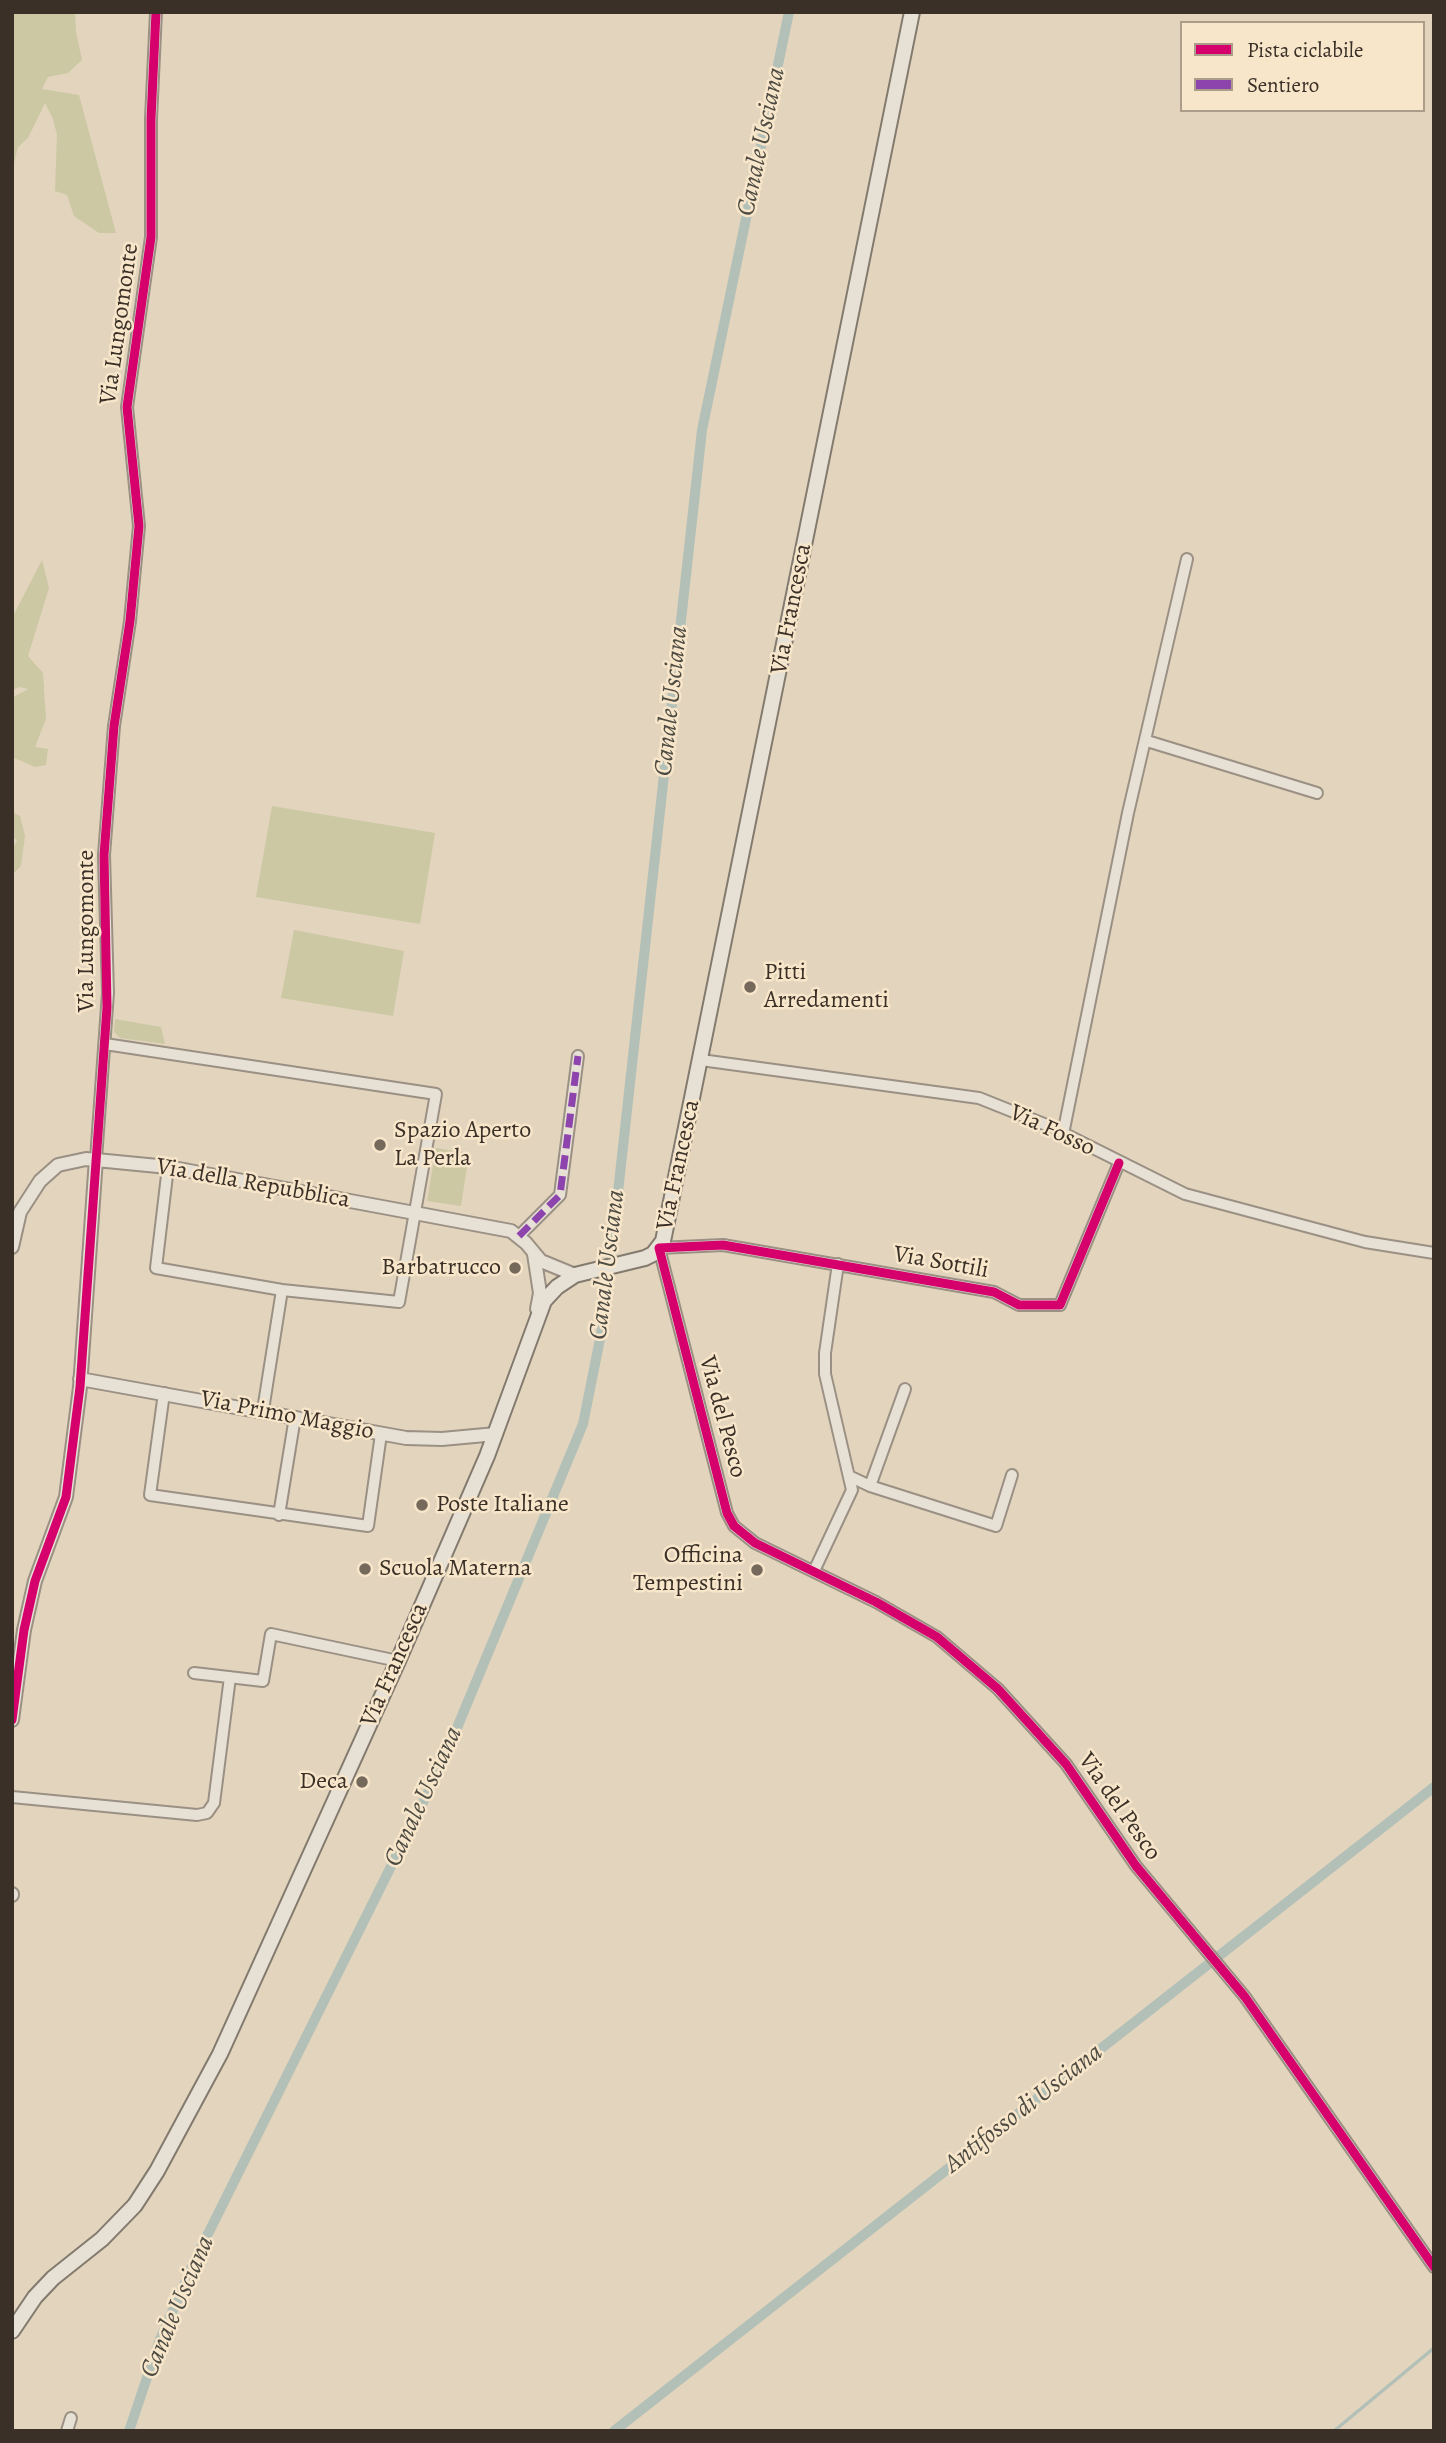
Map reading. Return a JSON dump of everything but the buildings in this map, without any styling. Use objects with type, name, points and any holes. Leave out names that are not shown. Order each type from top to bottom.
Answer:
[{"type":"main road","name":"Via Francesca","points":[[12,2331],[35,2297],[53,2278],[102,2239],[135,2205],[157,2171],[220,2054],[398,1661],[496,1434],[536,1315],[544,1301],[557,1287],[575,1275],[645,1258],[659,1248],[666,1229],[701,1060],[912,12]]},
{"type":"street","name":"Via Lungomonte","points":[[12,1720],[24,1630],[35,1581],[66,1497],[80,1383],[108,993],[104,855],[114,726],[130,621],[138,537],[126,416],[150,249],[151,119],[156,12]]},
{"type":"street","points":[[1063,1134],[1128,813],[1147,741],[1186,559]]},
{"type":"street","points":[[1147,741],[1317,793]]},
{"type":"street","points":[[105,1044],[436,1094],[399,1301],[282,1290],[156,1268],[168,1167]]},
{"type":"street","points":[[557,1287],[519,1236],[560,1195],[578,1056]]},
{"type":"street","name":"Via Fosso","points":[[701,1060],[979,1098],[1063,1134],[1185,1194],[1365,1242],[1434,1253]]},
{"type":"street","name":"Via della Repubblica","points":[[12,1247],[20,1212],[40,1181],[64,1162],[96,1159],[168,1167],[511,1231],[519,1236]]},
{"type":"street","name":"Via Sottili","points":[[659,1248],[723,1245],[994,1292],[1019,1305],[1060,1305],[1119,1163]]},
{"type":"street","name":"Via del Pesco","points":[[659,1248],[727,1513],[734,1526],[755,1543],[937,1637],[998,1689],[1066,1764],[1136,1866],[1245,1997],[1434,2267]]},
{"type":"street","points":[[537,1262],[575,1275]]},
{"type":"street","points":[[536,1315],[540,1293],[537,1262]]},
{"type":"street","points":[[814,1572],[852,1490],[825,1374],[825,1353],[838,1264]]},
{"type":"street","points":[[263,1410],[282,1290]]},
{"type":"street","name":"Via Primo Maggio","points":[[80,1383],[164,1392],[381,1434],[424,1439],[496,1434]]},
{"type":"street","points":[[870,1486],[905,1389]]},
{"type":"street","points":[[164,1392],[150,1494],[368,1526],[381,1434]]},
{"type":"street","points":[[279,1515],[295,1417]]},
{"type":"street","points":[[849,1476],[870,1486],[996,1526],[1012,1475]]},
{"type":"street","points":[[194,1673],[263,1681],[271,1634],[398,1661]]},
{"type":"street","points":[[12,1797],[197,1815],[207,1813],[214,1803],[229,1677]]},
{"type":"street","points":[[67,2431],[71,2418]]},
{"type":"shaded area","points":[[12,12],[75,12],[82,60],[68,73],[48,77],[42,89],[79,95],[116,233],[99,233],[74,216],[67,195],[55,191],[57,135],[45,103],[28,138],[18,147],[12,171]]},
{"type":"shaded area","points":[[42,560],[49,588],[28,656],[43,673],[46,719],[35,747],[48,749],[46,765],[35,767],[12,757],[12,698],[28,689],[20,687],[12,690],[12,618]]},
{"type":"shaded area","points":[[272,806],[435,833],[420,924],[256,897]]},
{"type":"shaded area","points":[[14,813],[20,816],[25,836],[21,866],[12,875],[12,850],[17,840],[12,837]]},
{"type":"shaded area","points":[[294,930],[404,951],[393,1016],[281,998]]},
{"type":"shaded area","points":[[115,1019],[161,1027],[165,1044],[120,1038],[114,1032]]},
{"type":"shaded area","points":[[436,1148],[469,1153],[461,1206],[427,1201]]},
{"type":"waterway","name":"Canale Usciana","points":[[129,2431],[159,2342],[195,2260],[442,1764],[583,1424],[604,1319],[702,430],[789,12]]},
{"type":"waterway","name":"Antifosso di Usciana","points":[[614,2431],[1434,1787]]},
{"type":"waterway","points":[[1334,2431],[1434,2348]]},
{"type":"marked path","points":[[519,1236],[560,1195],[578,1056]]},
{"type":"cycle path","points":[[12,1720],[24,1630],[35,1581],[66,1497],[80,1387],[107,1007],[104,855],[114,726],[130,621],[139,526],[127,407],[151,237],[151,119],[156,12]]},
{"type":"cycle path","points":[[1119,1163],[1060,1305],[1019,1305],[994,1292],[723,1245],[659,1248],[727,1513],[734,1526],[755,1543],[876,1602],[937,1637],[998,1689],[1066,1764],[1136,1866],[1245,1997],[1434,2267]]},
{"type":"place","name":"Pitti Arredamenti","points":[[750,987]]},
{"type":"place","name":"Spazio Aperto La Perla","points":[[380,1145]]},
{"type":"place","name":"Barbatrucco","points":[[515,1268]]},
{"type":"place","name":"Poste Italiane","points":[[422,1505]]},
{"type":"place","name":"Scuola Materna","points":[[365,1569]]},
{"type":"place","name":"Officina Tempestini","points":[[757,1570]]},
{"type":"place","name":"Deca","points":[[362,1782]]}]
